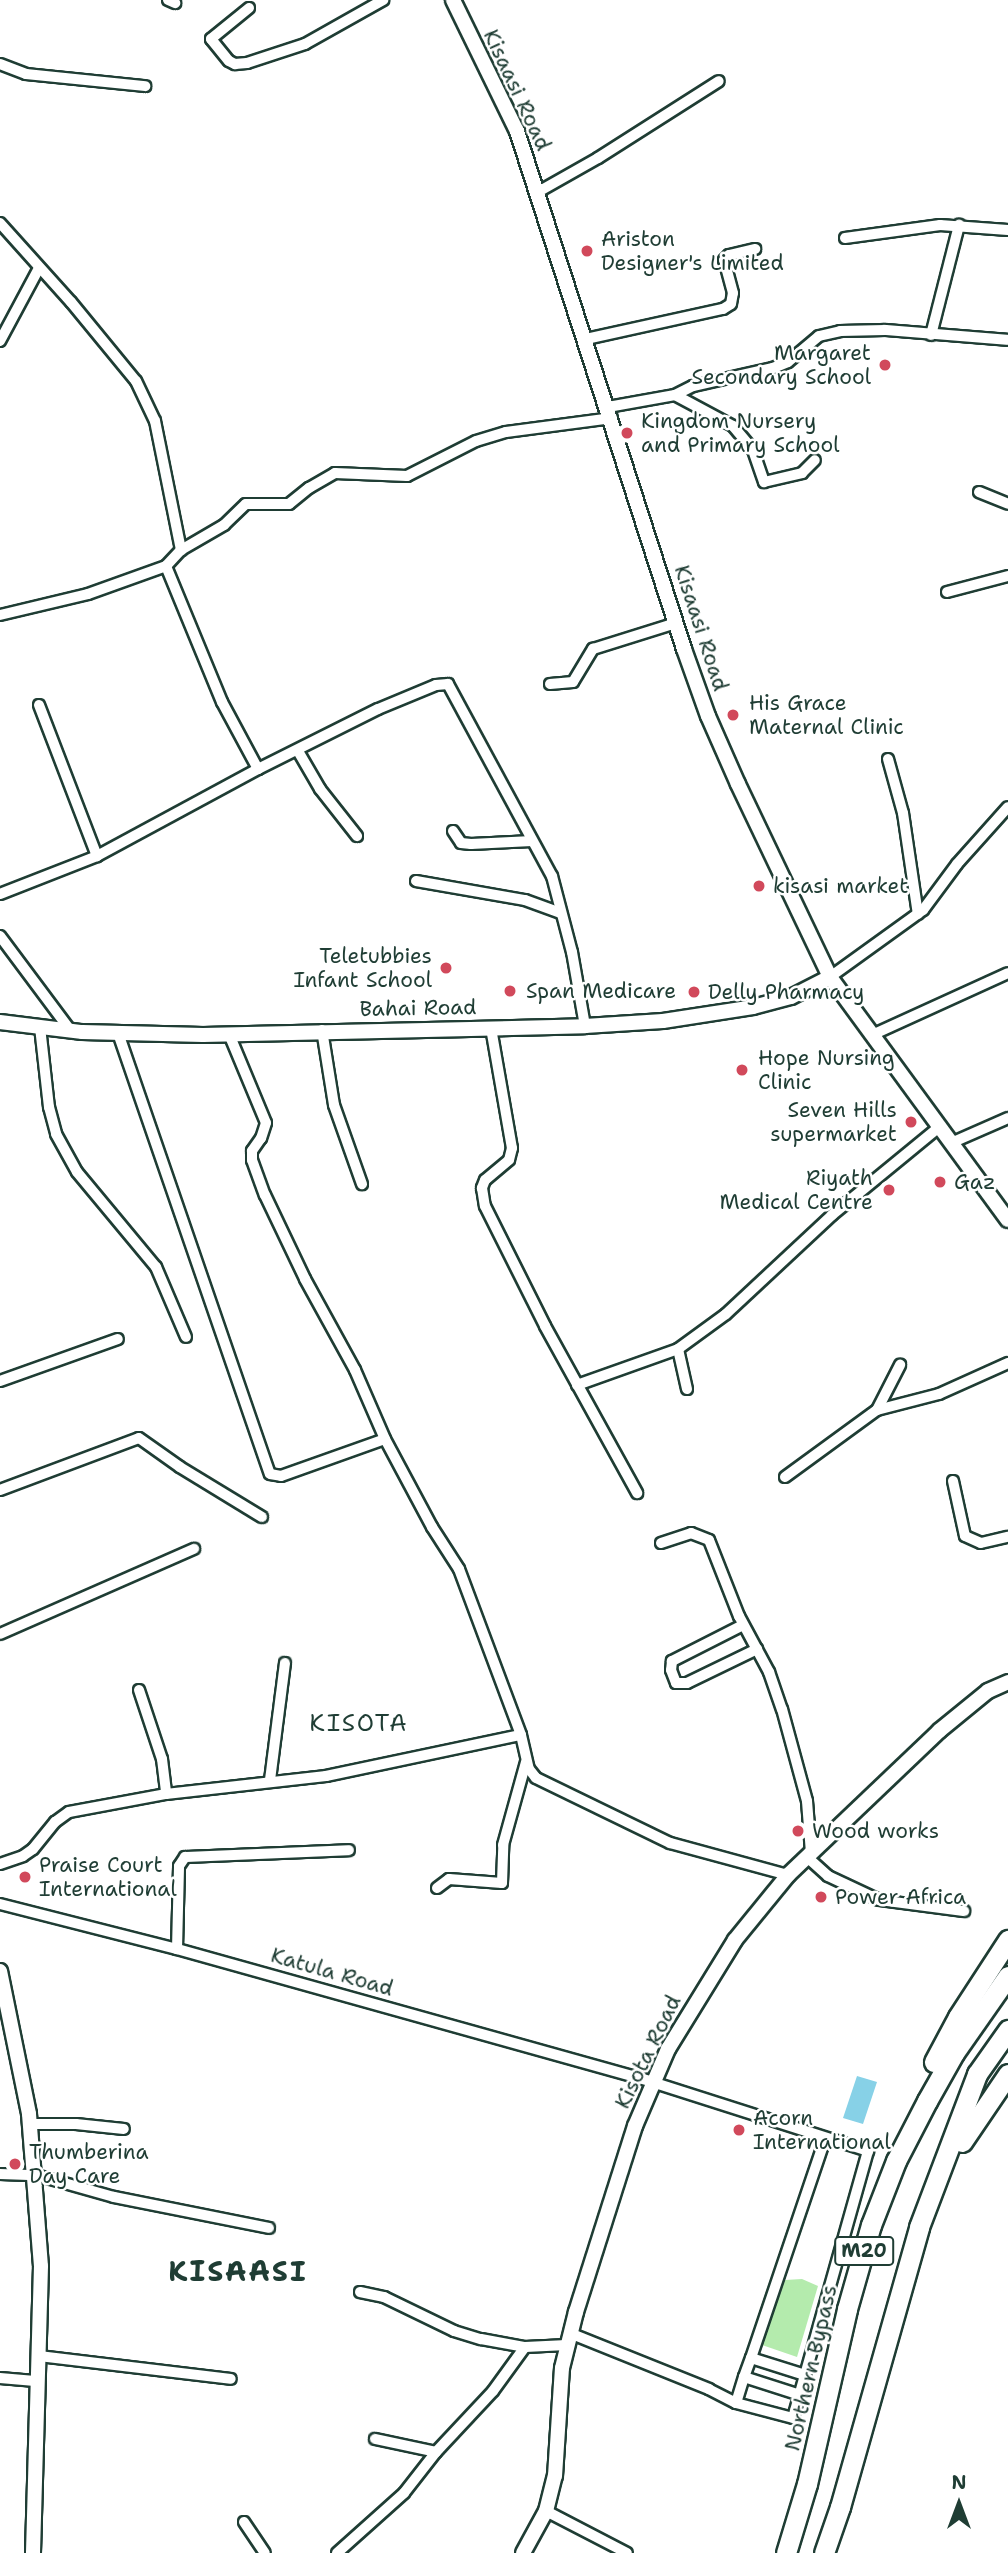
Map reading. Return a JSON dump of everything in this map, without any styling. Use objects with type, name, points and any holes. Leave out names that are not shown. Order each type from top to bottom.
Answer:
[{"type":"highway","points":[[896,2161],[917,2094],[958,2017],[1008,1940]]},
{"type":"highway","name":"Northern Bypass","points":[[786,2553],[807,2484],[850,2297],[871,2225],[896,2161],[954,2053],[1008,1976]]},
{"type":"highway","name":"M20","points":[[824,2553],[840,2507],[919,2227],[977,2074],[1008,2030]]},
{"type":"highway","points":[[919,2227],[971,2125],[1008,2074]]},
{"type":"main road","name":"Kisaasi Road","points":[[453,0],[517,131],[708,716],[830,977],[1008,1220]]},
{"type":"main road","name":"Bahai Road","points":[[0,1022],[118,1033],[229,1034],[585,1026],[663,1021],[753,1007],[791,996],[830,977]]},
{"type":"main road","name":"Kisota Road","points":[[523,2553],[546,2511],[558,2459],[560,2391],[568,2339],[635,2126],[668,2049],[727,1951],[788,1875],[939,1731],[988,1691],[1008,1682]]},
{"type":"main road","points":[[0,1971],[20,2056],[36,2175],[41,2266],[33,2553]]},
{"type":"street","points":[[249,8],[211,39],[229,61],[235,64],[306,44],[383,0]]},
{"type":"street","points":[[0,64],[26,74],[145,86]]},
{"type":"street","points":[[538,192],[598,158],[719,81]]},
{"type":"street","points":[[0,223],[118,358],[147,402],[160,440],[181,551]]},
{"type":"street","points":[[845,238],[940,225],[1008,230]]},
{"type":"street","points":[[931,335],[959,225]]},
{"type":"street","points":[[586,339],[723,309],[731,304],[733,293],[724,260],[729,255],[755,249]]},
{"type":"street","points":[[0,341],[39,268]]},
{"type":"street","points":[[0,615],[110,588],[166,566],[181,551],[224,525],[246,504],[289,504],[335,473],[407,476],[476,441],[496,435],[610,413],[675,395],[692,386],[788,362],[819,336],[840,331],[885,330],[1008,340]]},
{"type":"street","points":[[675,395],[733,426],[753,450],[764,482],[802,473],[815,460]]},
{"type":"street","points":[[979,492],[1008,504]]},
{"type":"street","points":[[166,566],[222,702],[258,769]]},
{"type":"street","points":[[947,592],[1008,576]]},
{"type":"street","points":[[550,684],[573,682],[593,649],[676,623]]},
{"type":"street","points":[[0,894],[97,856],[258,769],[378,709],[436,685],[448,684],[552,876],[572,952],[585,1026]]},
{"type":"street","points":[[39,705],[97,856]]},
{"type":"street","points":[[298,751],[320,789],[357,836]]},
{"type":"street","points":[[888,759],[903,813],[918,914]]},
{"type":"street","points":[[830,977],[918,914],[1008,807]]},
{"type":"street","points":[[453,831],[461,843],[532,841]]},
{"type":"street","points":[[416,881],[525,900],[562,913]]},
{"type":"street","points":[[0,936],[70,1030]]},
{"type":"street","points":[[872,1035],[1008,973]]},
{"type":"street","points":[[40,1027],[49,1107],[56,1134],[76,1172],[156,1267],[187,1337]]},
{"type":"street","points":[[491,1028],[512,1149],[509,1160],[485,1180],[482,1198],[577,1385],[637,1493]]},
{"type":"street","points":[[322,1030],[334,1105],[362,1184]]},
{"type":"street","points":[[118,1033],[270,1474],[281,1476],[385,1439]]},
{"type":"street","points":[[229,1034],[266,1123],[261,1139],[252,1151],[252,1160],[265,1195],[305,1279],[359,1378],[385,1439],[432,1527],[459,1569],[521,1735],[526,1762],[536,1778],[661,1839],[788,1875]]},
{"type":"street","points":[[951,1143],[1008,1118]]},
{"type":"street","points":[[577,1385],[678,1349],[735,1306],[832,1215],[939,1127]]},
{"type":"street","points":[[0,1381],[118,1339]]},
{"type":"street","points":[[678,1349],[687,1389]]},
{"type":"street","points":[[785,1477],[877,1410],[939,1394],[1008,1363]]},
{"type":"street","points":[[877,1410],[900,1365]]},
{"type":"street","points":[[0,1490],[139,1438],[180,1468],[262,1517]]},
{"type":"street","points":[[953,1481],[965,1536],[981,1543],[1008,1537]]},
{"type":"street","points":[[661,1543],[691,1533],[705,1536],[743,1625],[769,1672],[792,1737],[807,1801],[809,1855],[828,1876],[880,1900],[964,1911]]},
{"type":"street","points":[[0,1634],[194,1549]]},
{"type":"street","points":[[743,1625],[672,1661],[671,1670],[676,1683],[687,1683],[757,1649]]},
{"type":"street","points":[[270,1780],[285,1662]]},
{"type":"street","points":[[139,1690],[162,1759],[166,1794]]},
{"type":"street","points":[[0,1864],[33,1849],[55,1822],[69,1812],[166,1794],[363,1769],[521,1735]]},
{"type":"street","points":[[437,1888],[449,1879],[502,1883],[503,1846],[526,1762]]},
{"type":"street","points":[[177,1949],[179,1866],[185,1857],[349,1850]]},
{"type":"street","name":"Katula Road","points":[[0,1904],[177,1949],[653,2082],[868,2151],[806,2375]]},
{"type":"street","points":[[30,2124],[76,2123],[124,2129]]},
{"type":"street","points":[[736,2403],[825,2139]]},
{"type":"street","points":[[0,2174],[36,2175],[114,2197],[269,2228]]},
{"type":"street","points":[[360,2292],[384,2297],[463,2333],[525,2347],[568,2339],[709,2389],[736,2403],[793,2418],[806,2375],[751,2358]]},
{"type":"street","points":[[337,2553],[404,2493],[436,2452],[493,2390],[525,2347]]},
{"type":"street","points":[[39,2356],[231,2379]]},
{"type":"street","points":[[744,2377],[800,2395]]},
{"type":"street","points":[[0,2378],[38,2381]]},
{"type":"street","points":[[375,2439],[436,2452]]},
{"type":"street","points":[[546,2511],[627,2553]]},
{"type":"street","points":[[244,2522],[265,2553]]},
{"type":"green space","points":[[802,2279],[818,2286],[797,2357],[762,2345],[785,2280]]},
{"type":"water","points":[[857,2076],[877,2082],[863,2124],[843,2118]]},
{"type":"place","name":"Ariston Designer's Limited","points":[[587,251]]},
{"type":"place","name":"Margaret Secondary School","points":[[885,365]]},
{"type":"place","name":"Kingdom Nursery and Primary School","points":[[627,433]]},
{"type":"place","name":"His Grace Maternal Clinic","points":[[733,715]]},
{"type":"place","name":"kisasi market","points":[[759,886]]},
{"type":"place","name":"Teletubbies Infant School","points":[[446,968]]},
{"type":"place","name":"Span Medicare","points":[[510,991]]},
{"type":"place","name":"Delly Pharmacy","points":[[694,992]]},
{"type":"place","name":"Hope Nursing Clinic","points":[[742,1070]]},
{"type":"place","name":"Seven Hills supermarket","points":[[911,1122]]},
{"type":"place","name":"Gaz","points":[[940,1182]]},
{"type":"place","name":"Riyath Medical Centre","points":[[889,1190]]},
{"type":"place","name":"Wood works","points":[[798,1831]]},
{"type":"place","name":"Praise Court International","points":[[25,1877]]},
{"type":"place","name":"Power Africa","points":[[821,1897]]},
{"type":"place","name":"Acorn International","points":[[739,2130]]},
{"type":"place","name":"Thumberina Day Care","points":[[15,2164]]},
{"type":"district","name":"KISOTA","points":[[359,1724]]},
{"type":"district","name":"KISAASI","points":[[238,2271]]}]
